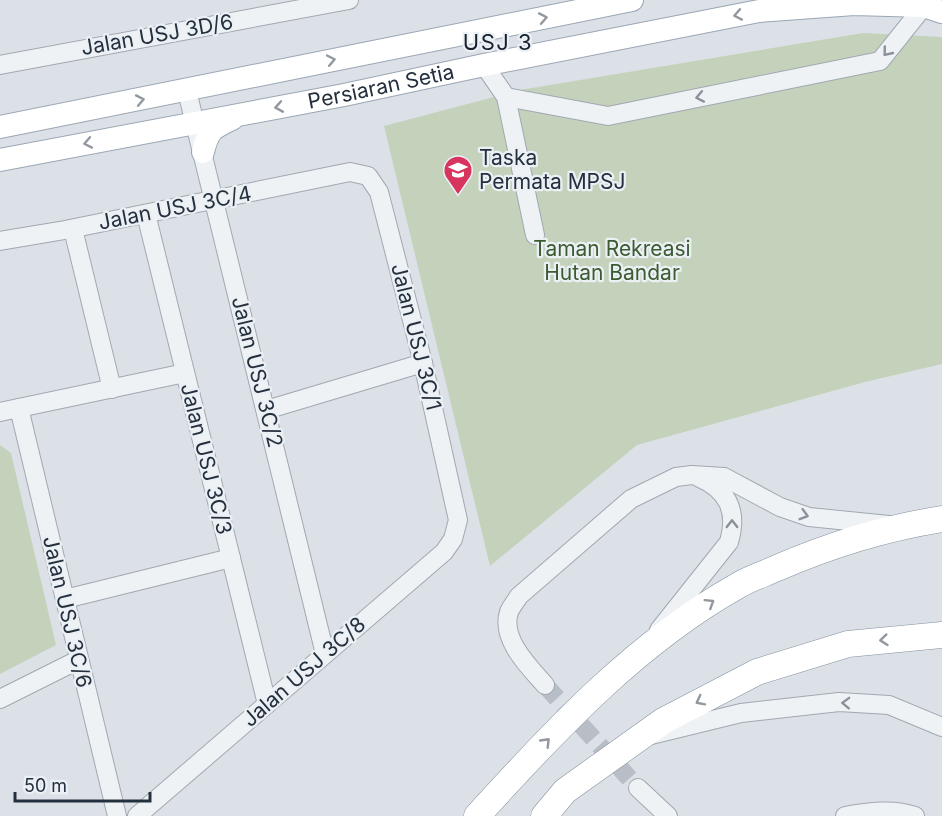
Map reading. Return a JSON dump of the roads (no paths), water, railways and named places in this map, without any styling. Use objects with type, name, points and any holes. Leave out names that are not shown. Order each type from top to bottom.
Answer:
[{"type":"highway","points":[[477,816],[589,698],[639,654],[684,619],[740,584],[807,555],[900,526],[942,519]]},
{"type":"highway","points":[[544,816],[564,791],[636,739],[663,721],[758,672],[848,644],[942,635]]},
{"type":"highway","points":[[490,816],[506,784]]},
{"type":"main road","name":"Persiaran Setia","points":[[0,127],[632,0]]},
{"type":"main road","name":"Persiaran Setia","points":[[0,160],[344,95],[759,11],[854,4],[933,9]]},
{"type":"main road","points":[[203,152],[206,137],[211,130],[247,113]]},
{"type":"main road","points":[[151,130],[177,132],[191,140],[203,152]]},
{"type":"street","name":"Jalan USJ 3D/6","points":[[0,64],[349,0]]},
{"type":"street","points":[[506,97],[608,116],[880,61],[933,9]]},
{"type":"street","points":[[484,65],[506,97],[536,235]]},
{"type":"street","name":"Jalan USJ 3C/2","points":[[188,91],[325,654]]},
{"type":"street","name":"Jalan USJ 3C/4","points":[[0,241],[73,229],[350,172]]},
{"type":"street","name":"Jalan USJ 3C/1","points":[[350,172],[368,176],[379,192],[423,363],[458,520]]},
{"type":"street","name":"Jalan USJ 3C/3","points":[[146,214],[267,704]]},
{"type":"street","points":[[73,229],[112,388]]},
{"type":"street","points":[[266,410],[423,363]]},
{"type":"street","points":[[0,412],[185,373]]},
{"type":"street","name":"Jalan USJ 3C/6","points":[[19,408],[117,816]]},
{"type":"street","points":[[639,654],[729,542],[734,525],[730,504],[708,481],[692,475]]},
{"type":"street","points":[[545,686],[520,657],[512,642],[508,625],[509,612],[519,596],[631,499],[676,477],[692,475],[724,477],[780,507],[809,517],[900,526]]},
{"type":"street","name":"Jalan USJ 3C/8","points":[[137,816],[444,552],[453,539],[458,520]]},
{"type":"street","points":[[65,599],[231,558]]},
{"type":"street","points":[[0,699],[78,660]]},
{"type":"street","points":[[636,739],[741,713],[838,702],[890,705],[942,727]]},
{"type":"street","points":[[638,788],[668,816]]},
{"type":"street","points":[[845,816],[881,812],[905,813],[915,816]]},
{"type":"tunnel","points":[[545,685],[638,788]]},
{"type":"place","name":"Taska Permata MPSJ","points":[[458,196]]},
{"type":"district","name":"USJ 3","points":[[498,42]]},
{"type":"park label","name":"Taman Rekreasi Hutan Bandar","points":[[612,261]]}]
